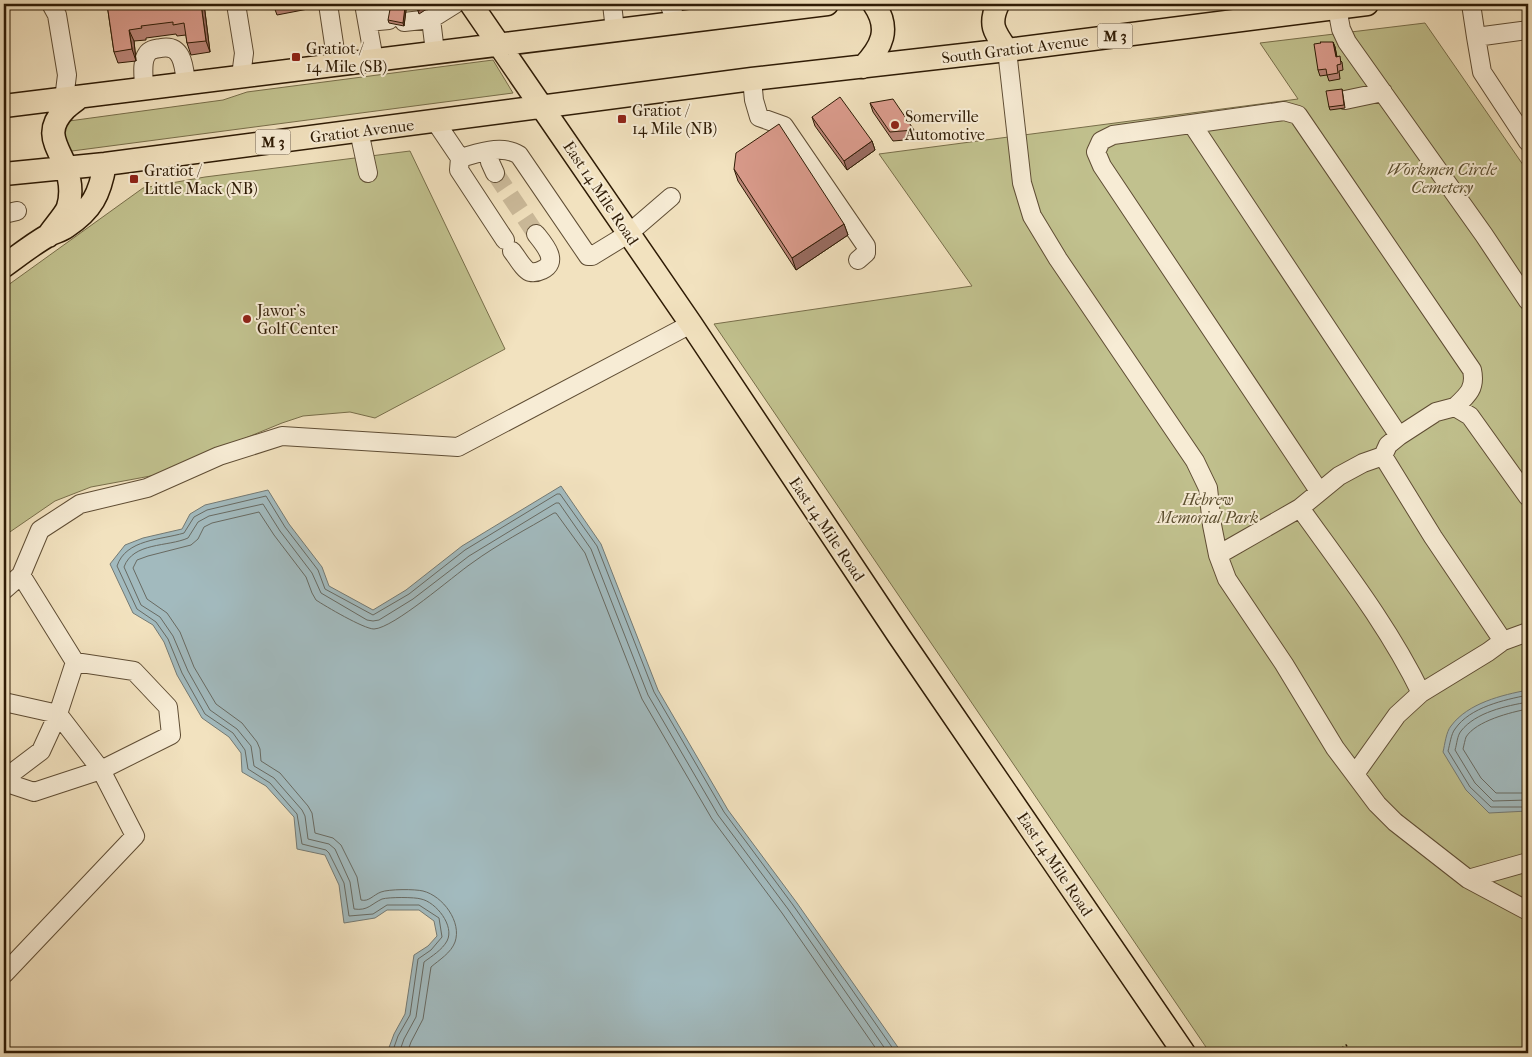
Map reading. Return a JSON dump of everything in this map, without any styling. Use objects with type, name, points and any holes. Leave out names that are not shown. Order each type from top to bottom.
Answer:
[{"type":"main road","name":"East 14 Mile Road","points":[[472,4],[691,324],[899,636],[1184,1053]]},
{"type":"main road","points":[[4,106],[615,30],[673,13],[817,4]]},
{"type":"main road","points":[[863,67],[874,54],[884,32],[882,20],[874,4]]},
{"type":"main road","points":[[998,4],[993,14],[992,23],[995,33],[1007,50]]},
{"type":"main road","name":"South Gratiot Avenue","points":[[752,78],[1007,50],[1367,4]]},
{"type":"main road","name":"M 3","points":[[542,107],[752,78]]},
{"type":"main road","points":[[48,236],[68,208],[70,188],[65,167],[53,141],[53,131],[57,121],[72,98]]},
{"type":"main road","name":"Gratiot Avenue","points":[[4,174],[105,164],[542,107]]},
{"type":"main road","points":[[4,266],[48,236],[65,228],[82,215],[90,206],[101,186],[105,164]]},
{"type":"street","points":[[51,4],[57,15],[66,75],[72,98]]},
{"type":"street","points":[[236,4],[244,54],[241,76]]},
{"type":"street","points":[[328,4],[337,64]]},
{"type":"street","points":[[374,60],[366,11],[392,15],[430,15],[455,4]]},
{"type":"street","points":[[612,4],[615,30]]},
{"type":"street","points":[[1471,4],[1482,72],[1528,142]]},
{"type":"street","points":[[1337,8],[1341,29],[1347,42],[1528,301]]},
{"type":"street","points":[[430,15],[435,52]]},
{"type":"street","points":[[1476,37],[1528,30]]},
{"type":"street","points":[[144,88],[146,54],[152,49],[165,47],[174,49],[179,54],[183,61],[186,83]]},
{"type":"street","points":[[1007,50],[1022,183],[1032,216],[1064,267],[1195,461],[1208,488],[1218,556],[1227,579],[1284,664],[1335,748],[1377,804],[1395,822],[1468,879],[1528,911]]},
{"type":"street","points":[[752,78],[754,100],[759,118],[784,126],[866,246],[866,253],[858,260]]},
{"type":"street","points":[[1345,100],[1383,92]]},
{"type":"street","points":[[1218,556],[1300,508],[1339,476],[1363,463],[1383,456],[1388,445],[1436,412],[1455,407],[1466,397],[1474,382],[1472,370],[1298,115],[1284,111],[1113,135],[1101,141],[1096,152],[1102,166],[1320,491]]},
{"type":"street","points":[[435,121],[460,158],[459,170],[508,246],[526,269],[535,273],[546,268],[550,264],[551,258],[536,234]]},
{"type":"street","points":[[1192,124],[1399,436]]},
{"type":"street","points":[[359,131],[368,173]]},
{"type":"street","points":[[460,158],[503,150],[513,151],[519,155],[588,256],[592,256],[628,234],[671,197]]},
{"type":"street","points":[[490,151],[490,162],[495,173]]},
{"type":"street","points":[[4,590],[21,575],[40,530],[80,504],[147,488],[219,456],[282,436],[458,447],[691,324]]},
{"type":"street","points":[[1455,407],[1470,416],[1528,497]]},
{"type":"street","points":[[1383,456],[1433,537],[1503,641]]},
{"type":"street","points":[[1300,508],[1357,588],[1409,669],[1421,693]]},
{"type":"street","points":[[21,575],[75,662],[134,671],[168,707],[171,735],[101,770],[34,792],[4,780],[40,751],[58,714],[75,662]]},
{"type":"street","points":[[1355,774],[1397,715],[1421,693],[1503,641],[1528,632]]},
{"type":"street","points":[[4,702],[58,714],[101,770],[135,836],[4,974]]},
{"type":"street","points":[[1468,879],[1528,862]]},
{"type":"path","points":[[1335,1053],[1347,1045]]},
{"type":"green space","name":"Hebrew Memorial Park","points":[[1425,23],[1528,172],[1528,1053],[1210,1053],[714,324],[972,286],[879,154],[1298,99],[1260,43]]},
{"type":"green space","points":[[493,60],[513,93],[72,151],[65,149],[61,128],[69,121],[223,100],[247,92]]},
{"type":"green space","name":"Jawor's Golf Center","points":[[410,151],[505,349],[375,418],[350,412],[303,416],[156,475],[91,487],[55,501],[4,536],[4,288],[143,188],[205,177]]},
{"type":"water","points":[[561,486],[601,544],[658,690],[728,810],[797,903],[902,1053],[387,1053],[394,1034],[405,1014],[414,955],[428,946],[437,936],[434,921],[419,910],[387,910],[375,918],[344,923],[339,885],[325,855],[297,849],[294,817],[266,786],[242,772],[241,753],[229,737],[202,718],[177,675],[164,642],[153,625],[133,613],[110,564],[125,545],[143,538],[182,529],[190,514],[205,505],[268,490],[289,524],[322,567],[329,586],[373,610],[406,590],[462,546]]},
{"type":"water","points":[[1528,690],[1528,811],[1489,813],[1466,790],[1443,752],[1447,735],[1449,729],[1458,718],[1476,706],[1507,694]]},
{"type":"building","points":[[107,4],[201,4],[206,41],[187,43],[184,23],[173,25],[173,22],[141,26],[142,28],[129,30],[132,49],[114,52]]},
{"type":"building","points":[[391,4],[405,7],[403,23],[388,20]]},
{"type":"building","points":[[413,4],[429,4],[418,11]]},
{"type":"building","points":[[1333,42],[1336,57],[1340,56],[1341,64],[1337,65],[1338,73],[1327,75],[1326,69],[1318,70],[1314,44]]},
{"type":"building","points":[[4,45],[6,61],[4,61]]},
{"type":"building","points":[[1342,89],[1344,105],[1329,107],[1326,91]]},
{"type":"building","points":[[840,97],[872,141],[844,161],[812,117]]},
{"type":"building","name":"Somerville Automotive","points":[[893,99],[914,130],[890,132],[870,103]]},
{"type":"building","points":[[779,124],[844,224],[792,258],[734,169],[736,153]]},
{"type":"tunnel","points":[[495,173],[536,234]]},
{"type":"place","name":"Gratiot / 14 Mile (SB)","points":[[296,57]]},
{"type":"place","name":"Gratiot / 14 Mile (NB)","points":[[622,119]]},
{"type":"place","name":"Somerville Automotive","points":[[895,125]]},
{"type":"place","name":"Gratiot / Little Mack (NB)","points":[[134,179]]},
{"type":"place","name":"Jawor's Golf Center","points":[[247,319]]},
{"type":"park label","name":"Workmen Circle Cemetery","points":[[1442,178]]}]
